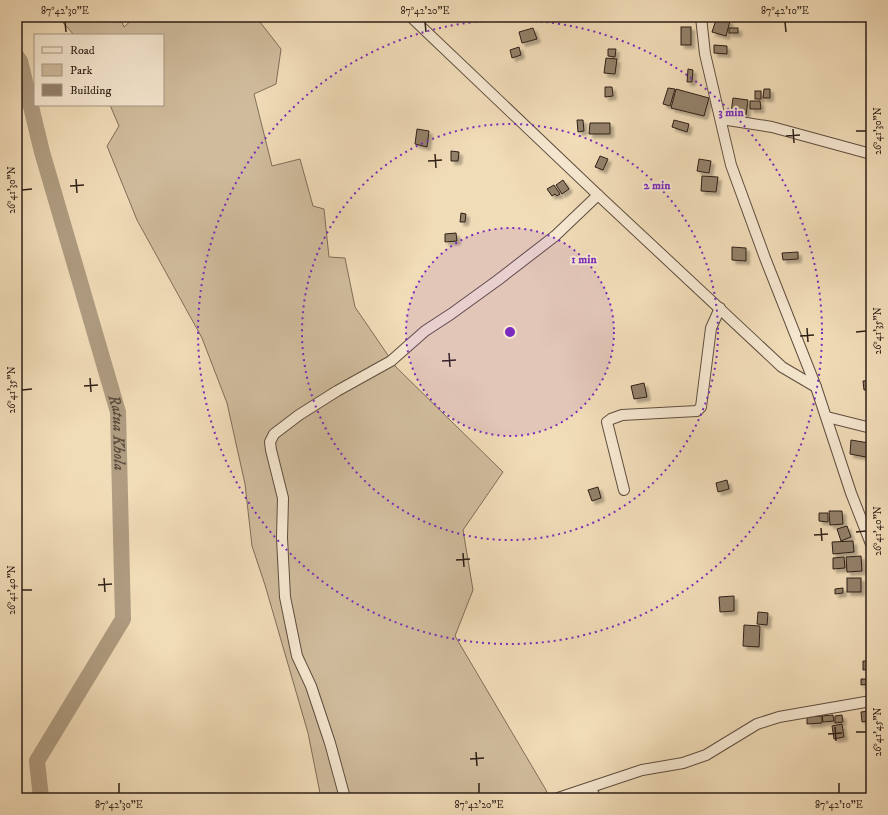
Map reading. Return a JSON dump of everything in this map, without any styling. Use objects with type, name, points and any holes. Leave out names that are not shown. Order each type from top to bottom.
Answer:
[{"type":"street","points":[[411,17],[782,367],[816,387]]},
{"type":"street","points":[[701,17],[705,54],[732,165],[765,258],[816,387],[851,493],[871,544]]},
{"type":"street","points":[[721,119],[772,127],[871,154]]},
{"type":"street","points":[[345,798],[314,694],[297,656],[285,597],[282,538],[283,498],[270,442],[274,434],[299,415],[337,391],[391,361],[425,331],[451,314],[555,236],[598,195]]},
{"type":"street","points":[[624,490],[608,422],[611,419],[622,416],[697,411],[701,407],[711,328],[720,308]]},
{"type":"street","points":[[827,417],[871,428]]},
{"type":"street","points":[[558,798],[642,770],[683,762],[706,755],[757,724],[778,717],[871,701]]},
{"type":"street","points":[[590,788],[596,798]]},
{"type":"green space","points":[[58,17],[120,17],[124,27],[135,17],[256,17],[281,49],[276,84],[254,94],[272,166],[300,159],[313,206],[324,209],[329,257],[345,258],[355,307],[396,367],[503,472],[463,530],[473,590],[455,636],[546,790],[549,798],[321,798],[308,733],[265,585],[252,546],[245,484],[227,403],[202,338],[137,220],[107,146],[119,126],[110,106],[164,106],[164,34],[73,34]]},
{"type":"building","points":[[717,17],[730,21],[726,36],[712,32]]},
{"type":"building","points":[[681,27],[691,27],[691,45],[681,45]]},
{"type":"building","points":[[533,28],[537,39],[522,43],[519,32]]},
{"type":"building","points":[[729,28],[738,28],[738,33],[729,33]]},
{"type":"building","points":[[714,45],[727,46],[727,54],[714,53]]},
{"type":"building","points":[[519,47],[521,55],[512,58],[510,50]]},
{"type":"building","points":[[608,49],[616,49],[615,57],[608,56]]},
{"type":"building","points":[[606,58],[617,59],[615,74],[604,73]]},
{"type":"building","points":[[688,69],[693,70],[692,82],[687,82]]},
{"type":"building","points":[[605,87],[612,87],[613,96],[605,97]]},
{"type":"building","points":[[668,88],[675,89],[670,106],[663,104]]},
{"type":"building","points":[[676,89],[709,98],[704,116],[671,108]]},
{"type":"building","points":[[764,89],[770,89],[770,98],[763,98]]},
{"type":"building","points":[[755,91],[761,91],[761,99],[755,99]]},
{"type":"building","points":[[733,98],[748,100],[746,115],[731,113]]},
{"type":"building","points":[[750,101],[760,101],[761,109],[750,109]]},
{"type":"building","points":[[577,120],[583,120],[584,131],[578,132]]},
{"type":"building","points":[[674,120],[689,124],[687,132],[672,127]]},
{"type":"building","points":[[590,123],[610,123],[610,134],[589,134]]},
{"type":"building","points":[[417,129],[429,131],[427,147],[415,144]]},
{"type":"building","points":[[451,151],[459,152],[458,161],[451,161]]},
{"type":"building","points":[[600,156],[608,159],[603,170],[595,167]]},
{"type":"building","points":[[699,159],[711,161],[709,173],[697,171]]},
{"type":"building","points":[[702,176],[718,177],[716,192],[701,191]]},
{"type":"building","points":[[563,180],[569,189],[562,194],[556,185]]},
{"type":"building","points":[[554,185],[560,194],[557,196],[555,194],[552,196],[547,189]]},
{"type":"building","points":[[461,213],[466,214],[465,222],[460,222]]},
{"type":"building","points":[[456,233],[457,241],[445,242],[445,234]]},
{"type":"building","points":[[732,247],[746,248],[746,261],[732,260]]},
{"type":"building","points":[[798,252],[798,259],[783,260],[782,253]]},
{"type":"building","points":[[871,380],[871,389],[864,390],[863,381]]},
{"type":"building","points":[[644,383],[647,397],[634,399],[631,386]]},
{"type":"building","points":[[851,440],[869,443],[866,457],[850,454]]},
{"type":"building","points":[[727,480],[729,489],[718,492],[716,483]]},
{"type":"building","points":[[598,487],[601,498],[592,501],[588,490]]},
{"type":"building","points":[[829,511],[842,511],[843,524],[830,525]]},
{"type":"building","points":[[819,513],[828,513],[828,522],[819,521]]},
{"type":"building","points":[[847,526],[851,537],[841,541],[837,529]]},
{"type":"building","points":[[853,541],[854,552],[833,554],[832,542]]},
{"type":"building","points":[[861,556],[862,571],[847,572],[846,557]]},
{"type":"building","points":[[844,557],[845,568],[833,569],[833,558]]},
{"type":"building","points":[[847,578],[861,578],[861,592],[847,592]]},
{"type":"building","points":[[843,588],[843,593],[835,594],[835,589]]},
{"type":"building","points":[[734,596],[734,611],[720,612],[719,597]]},
{"type":"building","points":[[758,612],[768,613],[767,625],[757,624]]},
{"type":"building","points":[[744,625],[760,626],[759,647],[743,646]]},
{"type":"building","points":[[863,661],[871,661],[871,669],[863,670]]},
{"type":"building","points":[[861,679],[869,679],[870,684],[861,685]]},
{"type":"building","points":[[869,711],[870,721],[862,722],[861,712]]},
{"type":"building","points":[[833,715],[834,721],[823,722],[822,716]]},
{"type":"building","points":[[842,715],[843,722],[835,723],[835,716]]},
{"type":"building","points":[[822,716],[822,723],[807,724],[807,717]]},
{"type":"building","points":[[842,724],[844,737],[834,739],[832,726]]},
{"type":"waterway","name":"Ratua Khola","points":[[17,57],[20,61],[42,152],[118,412],[123,619],[37,761],[41,798]]}]
